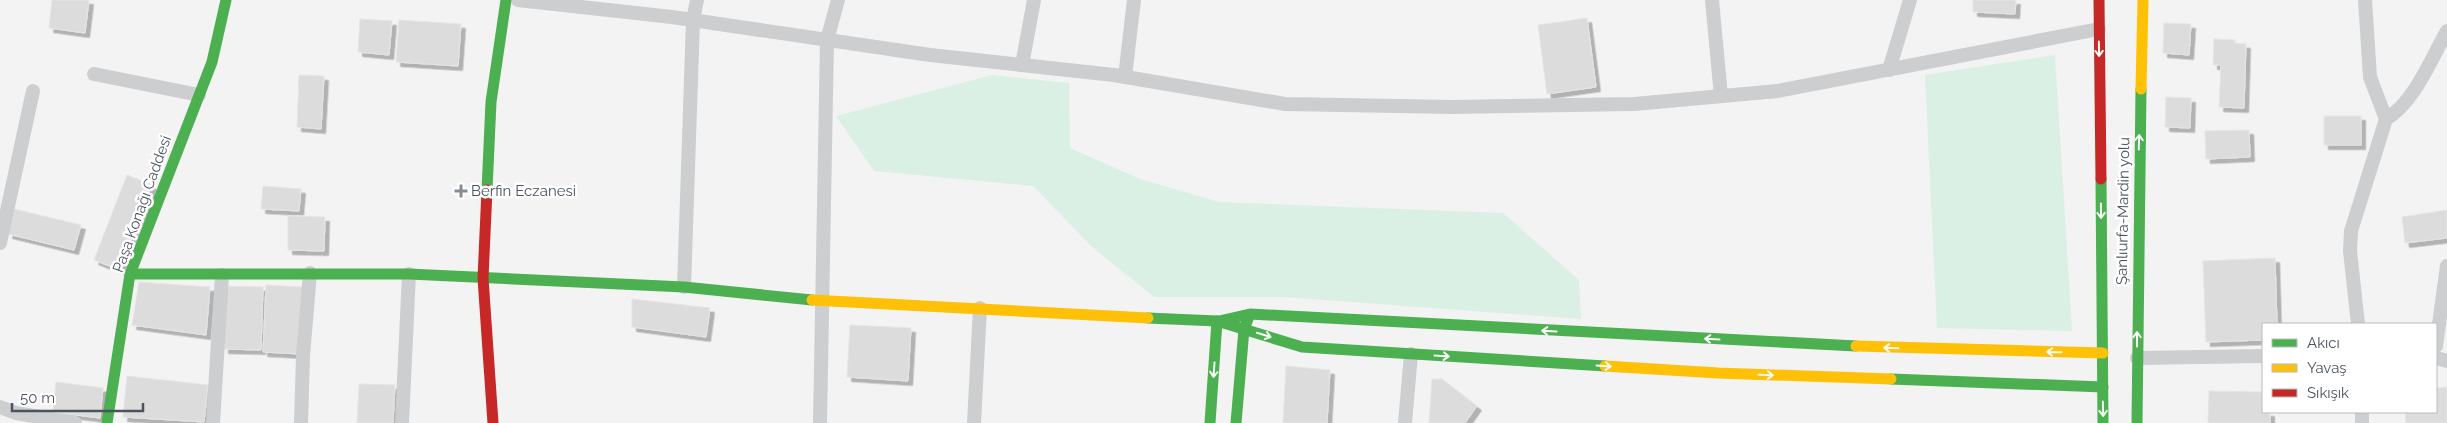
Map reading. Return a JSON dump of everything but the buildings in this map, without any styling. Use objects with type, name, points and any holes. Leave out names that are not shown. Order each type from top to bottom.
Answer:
[{"type":"main road","name":"Paşa Konağı Caddesi","points":[[107,423],[130,274],[212,62],[226,0]]},
{"type":"main road","points":[[493,423],[483,278],[491,102],[506,0]]},
{"type":"main road","points":[[2099,0],[2103,423]]},
{"type":"main road","name":"Şanlıurfa-Mardin yolu","points":[[2137,423],[2138,184],[2143,0]]},
{"type":"main road","points":[[130,274],[222,275],[310,272],[409,274],[684,286],[823,301],[1217,321],[1302,347],[1718,373],[2103,387]]},
{"type":"main road","points":[[1217,321],[1250,314],[1887,348],[2102,353]]},
{"type":"main road","points":[[1236,423],[1244,329],[1250,314]]},
{"type":"main road","points":[[1210,423],[1217,321]]},
{"type":"street","points":[[518,0],[693,20],[930,55],[1125,77],[1285,104],[1453,107],[1634,104],[1778,91],[2099,29]]},
{"type":"street","points":[[684,286],[693,20],[697,0]]},
{"type":"street","points":[[820,423],[827,40],[838,0]]},
{"type":"street","points":[[1022,65],[1034,0]]},
{"type":"street","points":[[1125,77],[1134,0]]},
{"type":"street","points":[[1712,0],[1721,96]]},
{"type":"street","points":[[1889,70],[1910,0]]},
{"type":"street","points":[[2358,323],[2350,251],[2351,230],[2386,119],[2370,77],[2365,0]]},
{"type":"street","points":[[2386,119],[2397,112],[2410,96],[2447,31]]},
{"type":"street","points":[[94,74],[199,95]]},
{"type":"street","points":[[0,243],[33,91]]},
{"type":"street","points":[[2437,339],[2447,266]]},
{"type":"street","points":[[301,423],[303,356],[310,272]]},
{"type":"street","points":[[402,423],[409,274]]},
{"type":"street","points":[[213,423],[222,275]]},
{"type":"street","points":[[974,423],[980,308]]},
{"type":"street","points":[[1405,423],[1412,354]]},
{"type":"street","points":[[2137,358],[2262,356]]},
{"type":"street","points":[[0,407],[16,413],[75,423]]},
{"type":"green space","points":[[2055,55],[2072,331],[1937,328],[1925,75]]},
{"type":"green space","points":[[992,75],[1069,83],[1070,148],[1140,179],[1219,202],[1503,213],[1579,280],[1581,319],[1283,297],[1154,297],[1091,246],[1033,186],[874,171],[836,116]]},
{"type":"traffic: fast","points":[[107,423],[130,274],[212,62],[226,0]]},
{"type":"traffic: fast","points":[[487,190],[491,102],[506,0]]},
{"type":"traffic: fast","points":[[2137,423],[2141,89]]},
{"type":"traffic: fast","points":[[2101,179],[2103,423]]},
{"type":"traffic: fast","points":[[130,274],[409,274],[684,287],[812,300]]},
{"type":"traffic: fast","points":[[1219,321],[1250,314],[1856,346]]},
{"type":"traffic: fast","points":[[1148,318],[1217,321],[1302,347],[1605,366]]},
{"type":"traffic: fast","points":[[1236,423],[1244,329],[1248,319]]},
{"type":"traffic: fast","points":[[1210,423],[1217,321]]},
{"type":"traffic: fast","points":[[1891,379],[2103,387]]},
{"type":"traffic: slow","points":[[2141,89],[2143,0]]},
{"type":"traffic: slow","points":[[812,300],[1148,318]]},
{"type":"traffic: slow","points":[[1856,346],[2103,353]]},
{"type":"traffic: slow","points":[[1605,366],[1718,373],[1891,379]]},
{"type":"traffic: jam","points":[[2099,0],[2101,179]]},
{"type":"traffic: jam","points":[[487,190],[483,278],[493,423]]},
{"type":"place","name":"Berfin Eczanesi","points":[[461,191]]}]
